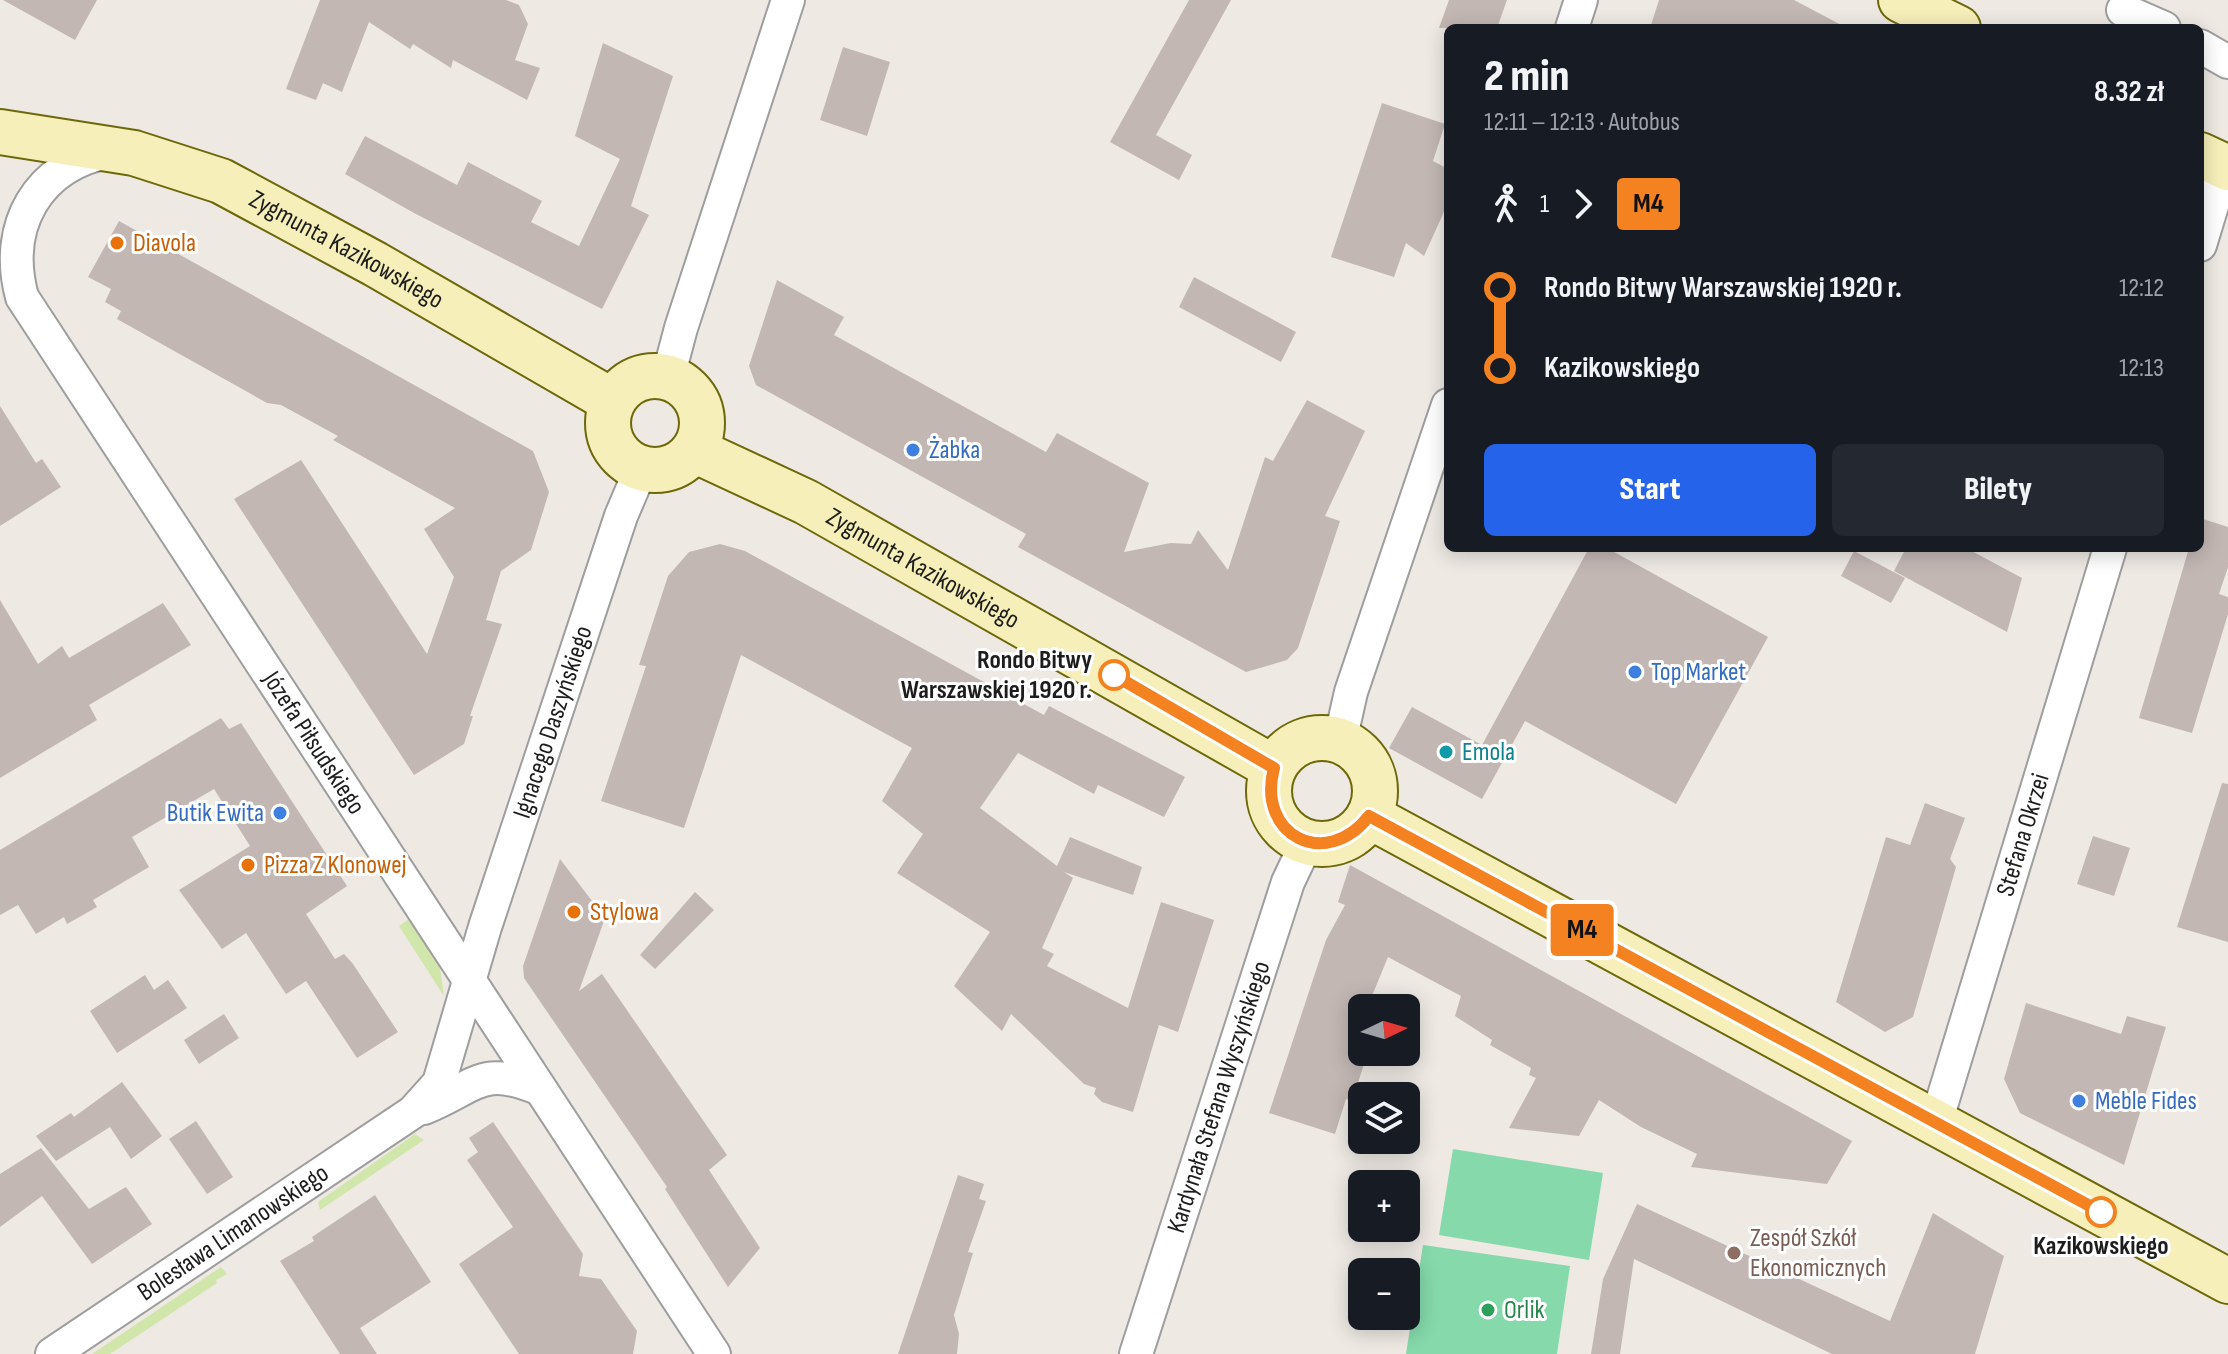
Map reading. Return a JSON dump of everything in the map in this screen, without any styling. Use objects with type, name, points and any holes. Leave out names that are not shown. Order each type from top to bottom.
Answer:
[{"type":"street","points":[[668,377],[681,328],[788,0]]},
{"type":"street","points":[[1573,24],[1581,0]]},
{"type":"street","points":[[1901,0],[1950,24]]},
{"type":"street","points":[[2123,10],[2155,24]]},
{"type":"street","points":[[2204,48],[2228,62]]},
{"type":"street","name":"Zygmunta Kazikowskiego","points":[[0,132],[157,159],[221,181],[375,264],[612,401]]},
{"type":"street","name":"Józefa Piłsudskiego","points":[[111,151],[91,155],[60,172],[26,213],[14,252],[22,297],[714,1354]]},
{"type":"street","points":[[2204,226],[2217,163]]},
{"type":"street","points":[[641,377],[668,377],[692,394],[699,407],[700,436],[694,450],[671,468],[641,469],[616,450],[609,436],[607,421],[612,401],[628,384],[641,377]]},
{"type":"street","points":[[1340,741],[1351,692],[1444,417]]},
{"type":"street","name":"Zygmunta Kazikowskiego","points":[[694,450],[806,502],[1274,768]]},
{"type":"street","name":"Ignacego Daszyńskiego","points":[[469,979],[616,532],[641,469]]},
{"type":"street","name":"Stefana Okrzei","points":[[1936,1122],[2109,552]]},
{"type":"street","points":[[1311,739],[1340,741],[1356,750],[1373,777],[1375,793],[1369,816],[1353,834],[1339,841],[1307,842],[1290,834],[1278,821],[1271,804],[1269,786],[1274,768],[1296,745],[1311,739]]},
{"type":"street","points":[[1369,816],[2228,1281]]},
{"type":"street","name":"Kardynała Stefana Wyszyńskiego","points":[[1136,1354],[1288,882],[1307,842]]},
{"type":"street","name":"Bolesława Limanowskiego","points":[[413,1112],[439,1083],[469,979]]},
{"type":"street","name":"Bolesława Limanowskiego","points":[[52,1354],[413,1112],[486,1078],[508,1077],[540,1089]]},
{"type":"green space","points":[[409,919],[440,968],[444,996],[399,926]]},
{"type":"green space","points":[[415,1134],[424,1140],[320,1210],[318,1202]]},
{"type":"green space","points":[[1453,1149],[1603,1173],[1589,1260],[1439,1235]]},
{"type":"green space","name":"Orlik","points":[[1423,1245],[1570,1266],[1557,1354],[1406,1354],[1410,1330],[1420,1330]]},
{"type":"green space","points":[[221,1267],[227,1274],[216,1280],[217,1283],[110,1354],[92,1354]]},
{"type":"building","points":[[3,0],[97,0],[75,40]]},
{"type":"building","points":[[320,0],[506,0],[519,5],[528,24],[515,60],[540,68],[527,100],[453,60],[451,68],[413,44],[410,49],[369,22],[342,92],[323,83],[316,100],[286,89]]},
{"type":"building","points":[[1189,0],[1231,0],[1156,135],[1192,155],[1179,180],[1110,142]]},
{"type":"building","points":[[1449,0],[1507,0],[1498,24],[1444,24],[1444,28],[1439,28]]},
{"type":"building","points":[[1659,0],[1794,0],[1839,24],[1651,24]]},
{"type":"building","points":[[603,43],[673,76],[631,206],[649,215],[602,309],[414,213],[345,174],[365,136],[457,185],[468,162],[542,201],[531,222],[579,246],[620,159],[575,136]]},
{"type":"building","points":[[843,47],[890,62],[867,136],[820,120]]},
{"type":"building","points":[[1382,103],[1444,124],[1433,161],[1444,167],[1444,211],[1424,256],[1406,243],[1394,277],[1331,257]]},
{"type":"building","points":[[119,221],[533,451],[549,492],[531,550],[501,571],[486,620],[502,624],[470,716],[473,716],[464,744],[414,775],[234,499],[301,460],[427,654],[454,577],[424,529],[455,508],[333,440],[338,436],[281,405],[267,403],[117,319],[121,311],[105,302],[111,289],[88,277]]},
{"type":"building","points":[[1194,277],[1296,332],[1281,362],[1179,307]]},
{"type":"building","points":[[777,280],[844,317],[834,335],[1046,452],[1057,433],[1149,483],[1124,552],[1171,543],[1191,544],[1198,530],[1228,570],[1265,457],[1273,461],[1307,400],[1365,431],[1325,516],[1340,521],[1298,648],[1287,660],[1246,672],[1018,547],[1026,534],[756,385],[749,366]]},
{"type":"building","points":[[0,406],[36,463],[42,459],[61,487],[0,526]]},
{"type":"building","points":[[2204,519],[2228,527],[2228,567],[2219,594],[2228,597],[2228,614],[2192,733],[2139,718],[2188,552],[2204,552]]},
{"type":"building","points":[[720,544],[745,551],[1044,715],[1049,706],[1185,777],[1164,817],[1098,785],[1094,794],[1018,753],[980,808],[1057,866],[1070,837],[1142,867],[1133,895],[1064,872],[1073,878],[1042,948],[1054,954],[1047,966],[1128,1008],[1161,902],[1214,920],[1178,1032],[1159,1025],[1133,1112],[1102,1102],[1094,1094],[1096,1088],[1084,1084],[1011,1014],[1002,1031],[954,986],[990,932],[897,873],[923,834],[882,801],[912,748],[741,655],[684,828],[601,801],[646,666],[639,665],[668,576],[689,552]]},
{"type":"building","name":"Top Market","points":[[1587,552],[1614,552],[1768,637],[1676,804],[1525,721],[1482,799],[1389,748],[1412,707],[1482,745]]},
{"type":"building","points":[[1856,552],[1905,578],[1891,603],[1841,576]]},
{"type":"building","points":[[1904,552],[1973,552],[2022,578],[2007,632],[1894,571]]},
{"type":"building","points":[[0,600],[38,664],[62,646],[69,658],[163,603],[191,645],[89,705],[97,720],[0,778]]},
{"type":"building","points":[[221,718],[229,729],[241,723],[347,886],[306,914],[335,959],[344,954],[353,964],[398,1032],[357,1058],[306,981],[286,994],[246,933],[222,949],[179,890],[250,846],[214,789],[132,837],[149,867],[93,900],[97,907],[67,924],[64,917],[36,934],[18,905],[0,915],[0,850]]},
{"type":"building","points":[[2222,783],[2228,784],[2228,942],[2177,927]]},
{"type":"building","points":[[1925,803],[1965,818],[1950,859],[1956,867],[1913,1017],[1885,1032],[1836,1002],[1886,837],[1910,845]]},
{"type":"building","points":[[2093,836],[2130,848],[2114,896],[2077,884]]},
{"type":"building","points":[[560,859],[605,918],[579,991],[602,974],[727,1155],[709,1170],[760,1248],[728,1287],[665,1189],[667,1187],[524,978],[523,966]]},
{"type":"building","points":[[1350,865],[1852,1141],[1827,1184],[1691,1167],[1697,1154],[1641,1127],[1599,1100],[1579,1136],[1509,1128],[1536,1078],[1529,1075],[1531,1068],[1490,1045],[1492,1040],[1455,1016],[1461,996],[1388,957],[1373,994],[1348,994],[1348,1066],[1363,1066],[1358,1082],[1348,1082],[1348,1100],[1335,1134],[1269,1113],[1326,940],[1345,905],[1338,902]]},
{"type":"building","points":[[695,892],[714,910],[655,969],[640,955]]},
{"type":"building","points":[[145,975],[154,990],[168,980],[187,1008],[117,1053],[90,1011]]},
{"type":"building","name":"Meble Fides","points":[[2026,1003],[2121,1034],[2127,1016],[2166,1027],[2124,1165],[2020,1113],[2004,1079]]},
{"type":"building","points":[[224,1014],[239,1038],[199,1064],[184,1040]]},
{"type":"building","points":[[122,1082],[162,1136],[131,1159],[110,1127],[56,1161],[36,1136],[71,1113],[74,1117]]},
{"type":"building","points":[[196,1121],[233,1177],[207,1194],[169,1139]]},
{"type":"building","points":[[493,1122],[583,1254],[579,1276],[601,1279],[637,1331],[633,1354],[519,1354],[459,1264],[513,1227],[467,1160],[478,1152],[469,1138]]},
{"type":"building","points":[[41,1148],[89,1209],[126,1187],[152,1224],[92,1264],[42,1196],[0,1227],[0,1174]]},
{"type":"building","points":[[958,1175],[984,1184],[979,1199],[986,1201],[968,1252],[973,1253],[954,1315],[959,1334],[957,1354],[898,1354]]},
{"type":"building","points":[[375,1195],[431,1282],[360,1328],[377,1354],[340,1354],[280,1261],[314,1241],[312,1237]]},
{"type":"building","points":[[1637,1204],[1890,1321],[1933,1213],[2004,1256],[1975,1354],[1832,1354],[1634,1259],[1620,1354],[1591,1354],[1603,1279]]},
{"type":"bus line","name":"M4","points":[[1114,675],[1274,768],[1269,786],[1271,804],[1278,821],[1290,834],[1307,842],[1323,844],[1339,841],[1353,834],[1369,816],[2101,1212]]},
{"type":"place","name":"Diavola","points":[[117,243]]},
{"type":"place","name":"Żabka","points":[[913,450]]},
{"type":"place","name":"Top Market","points":[[1635,672]]},
{"type":"place","name":"Rondo Bitwy Warszawskiej 1920 r.","points":[[1114,675]]},
{"type":"place","name":"Emola","points":[[1446,752]]},
{"type":"place","name":"Butik Ewita","points":[[280,813]]},
{"type":"place","name":"Pizza Z Klonowej","points":[[248,865]]},
{"type":"place","name":"Stylowa","points":[[574,912]]},
{"type":"place","name":"Meble Fides","points":[[2079,1101]]},
{"type":"place","name":"Kazikowskiego","points":[[2101,1212]]},
{"type":"place","name":"Zespół Szkół Ekonomicznych","points":[[1734,1253]]},
{"type":"place","name":"Orlik","points":[[1488,1310]]}]
